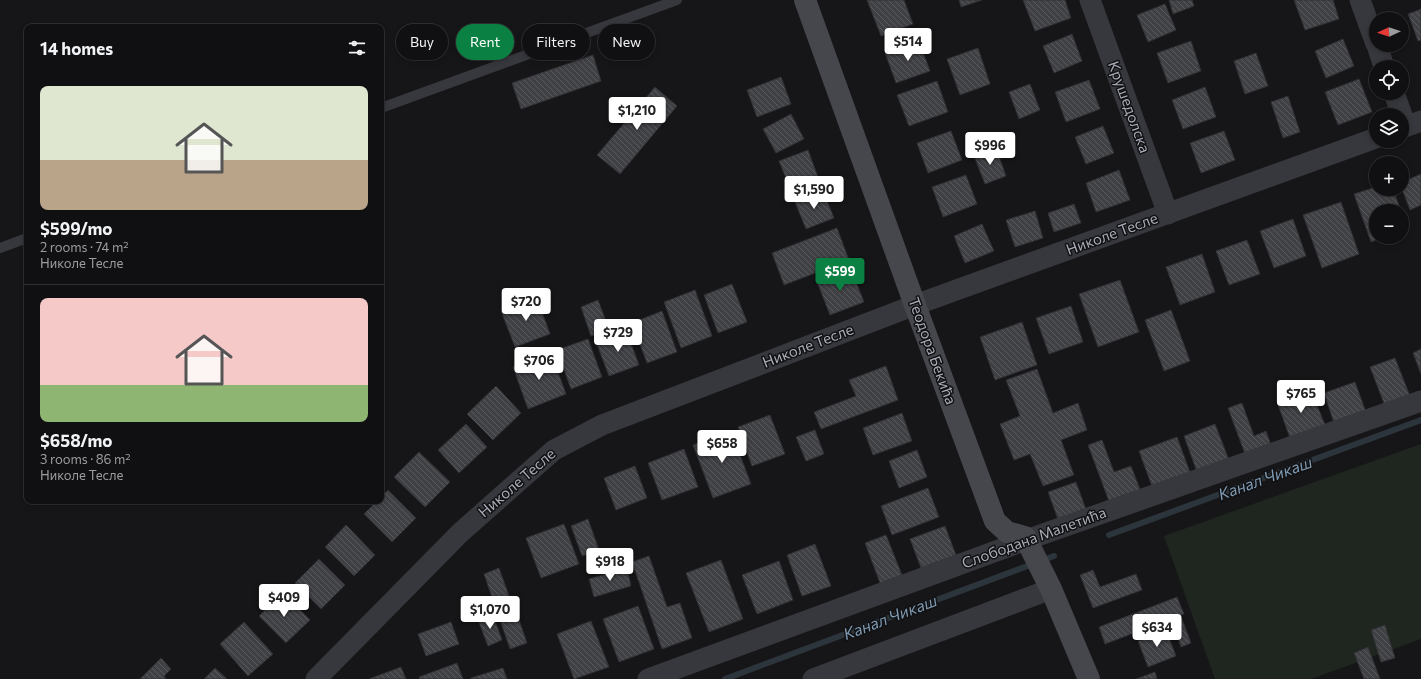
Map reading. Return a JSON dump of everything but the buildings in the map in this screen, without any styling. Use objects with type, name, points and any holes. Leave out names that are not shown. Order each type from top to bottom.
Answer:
[{"type":"street","name":"Теодора Бекића","points":[[805,0],[915,306],[995,521],[1007,532],[1022,536],[1028,544]]},
{"type":"street","name":"Крушедолска","points":[[1090,0],[1168,214]]},
{"type":"street","points":[[1360,0],[1369,25]]},
{"type":"street","name":"Николе Тесле","points":[[316,679],[460,533],[554,450],[602,425],[915,306],[1369,141]]},
{"type":"street","name":"Слободана Малетића","points":[[648,679],[1028,544],[1421,401]]},
{"type":"street","points":[[1028,544],[1049,585],[1089,679]]},
{"type":"street","points":[[813,679],[1049,585]]},
{"type":"lane","points":[[384,107],[677,0]]},
{"type":"lane","points":[[0,248],[24,239]]},
{"type":"shaded area","points":[[1421,444],[1421,639],[1311,679],[1215,679],[1164,536]]},
{"type":"waterway","name":"Канал Чикаш","points":[[1109,535],[1421,420]]},
{"type":"waterway","name":"Канал Чикаш","points":[[725,679],[1054,556]]}]
